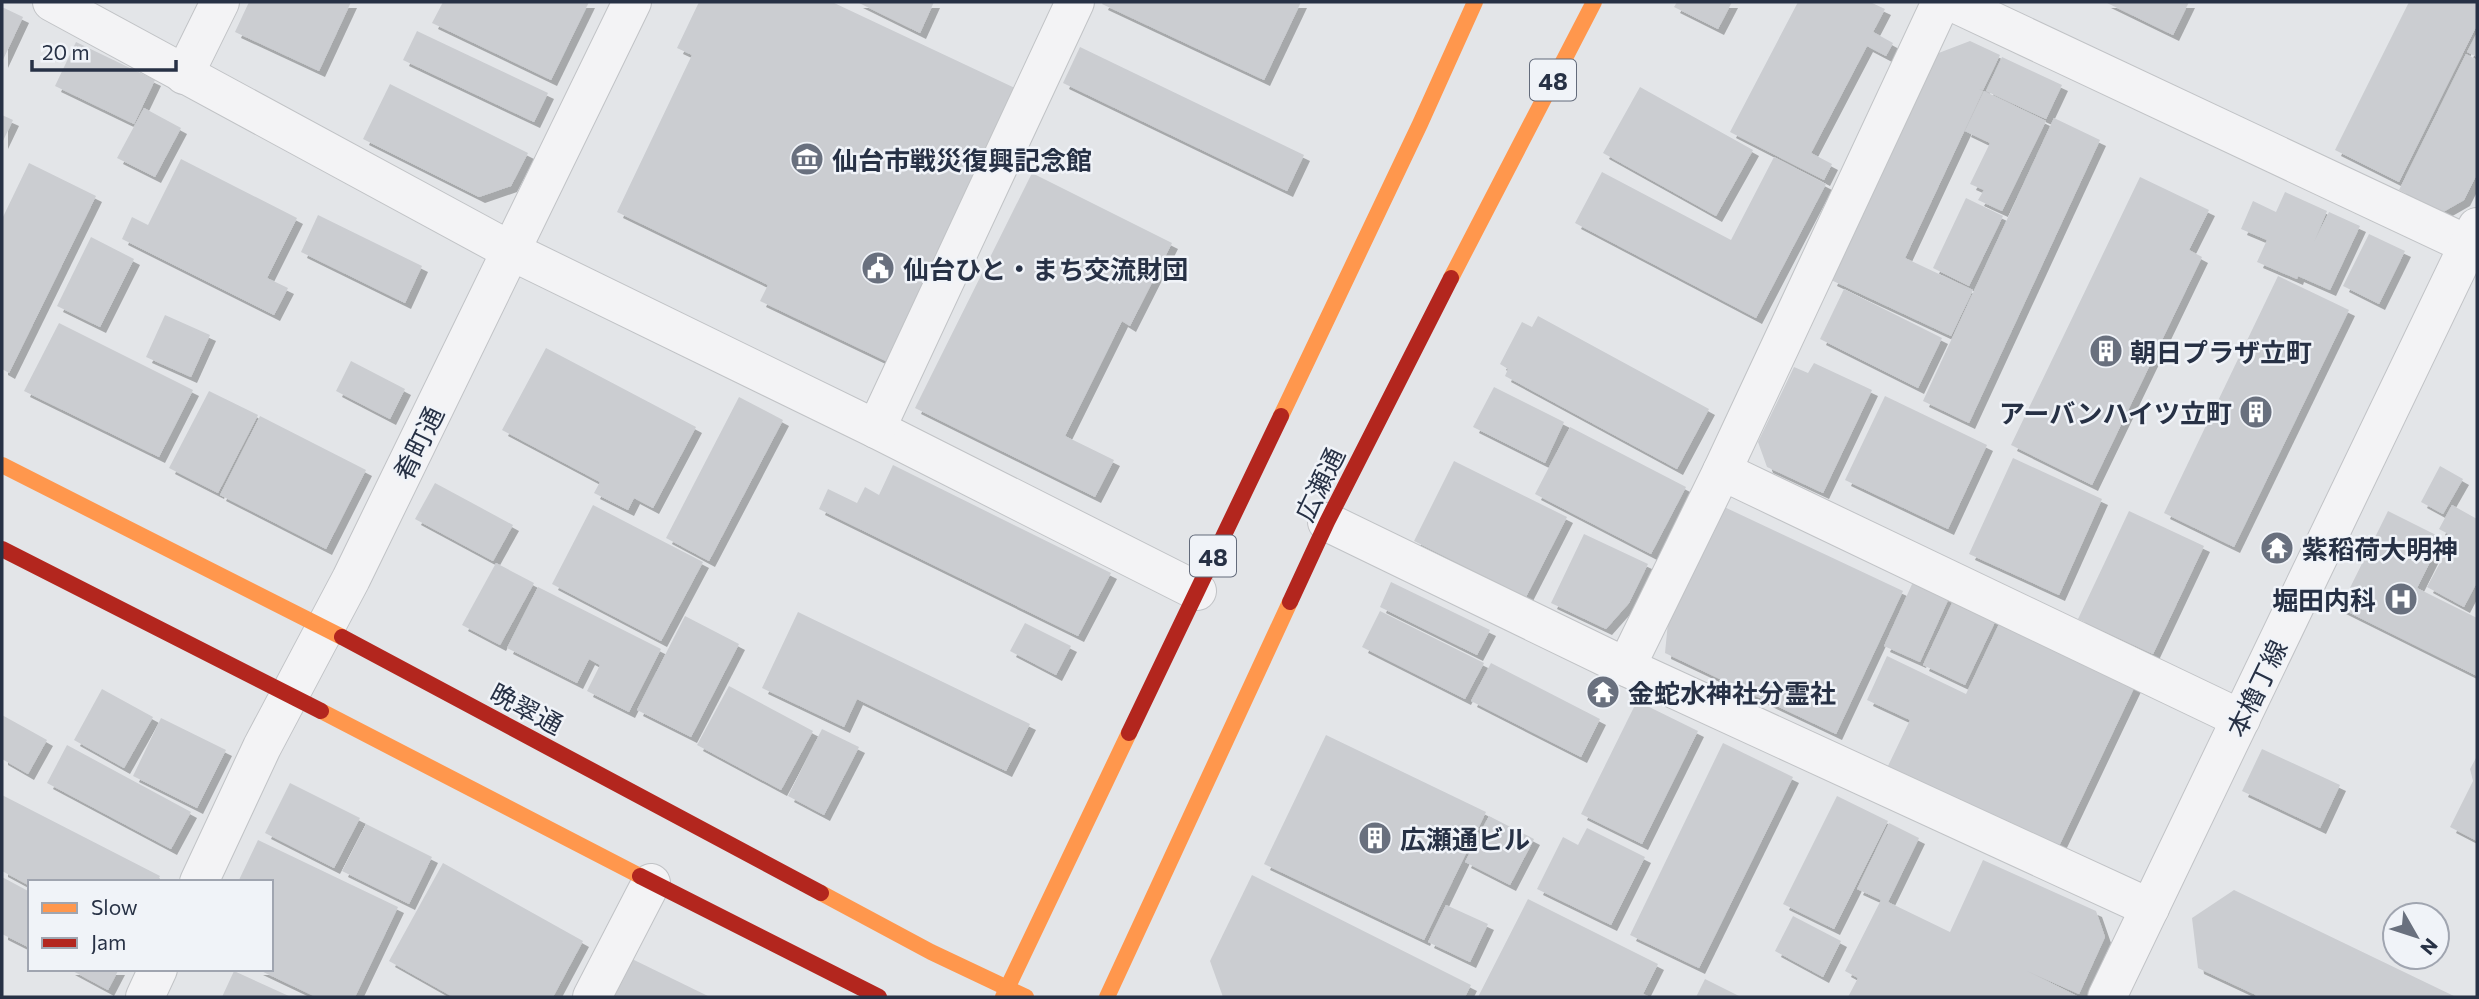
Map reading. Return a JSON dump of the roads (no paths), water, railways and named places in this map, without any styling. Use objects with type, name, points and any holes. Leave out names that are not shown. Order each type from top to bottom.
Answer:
[{"type":"main road","name":"48","points":[[1005,993],[1420,124],[1475,2]]},
{"type":"main road","name":"48","points":[[1420,124],[1490,2]]},
{"type":"main road","name":"広瀬通","points":[[1107,997],[1327,522],[1511,158],[1594,2]]},
{"type":"main road","name":"48","points":[[1511,158],[1555,41]]},
{"type":"main road","name":"晩翠通","points":[[2,466],[325,628],[1005,993],[1026,997]]},
{"type":"main road","points":[[2,549],[290,694],[651,883],[879,997]]},
{"type":"street","points":[[52,2],[511,251],[876,429],[1197,591]]},
{"type":"street","points":[[184,75],[220,2]]},
{"type":"street","name":"肴町通","points":[[201,880],[632,2]]},
{"type":"street","points":[[876,429],[1075,2]]},
{"type":"street","points":[[1626,667],[1722,471],[1941,2]]},
{"type":"street","points":[[1952,2],[2474,240]]},
{"type":"street","name":"本櫓丁線","points":[[2107,997],[2474,240]]},
{"type":"street","points":[[1722,471],[2241,719]]},
{"type":"street","points":[[1327,522],[1626,667],[2150,908]]},
{"type":"street","points":[[592,997],[651,883]]},
{"type":"street","points":[[145,997],[157,971]]},
{"type":"place","name":"仙台市戦災復興記念館","points":[[807,159]]},
{"type":"place","name":"仙台ひと・まち交流財団","points":[[878,268]]},
{"type":"place","name":"朝日プラザ立町","points":[[2106,351]]},
{"type":"place","name":"アーバンハイツ立町","points":[[2256,412]]},
{"type":"place","name":"紫稻荷大明神","points":[[2277,548]]},
{"type":"place","name":"堀田内科","points":[[2401,599]]},
{"type":"place","name":"金蛇水神社分霊社","points":[[1603,692]]},
{"type":"place","name":"広瀬通ビル","points":[[1375,838]]}]
